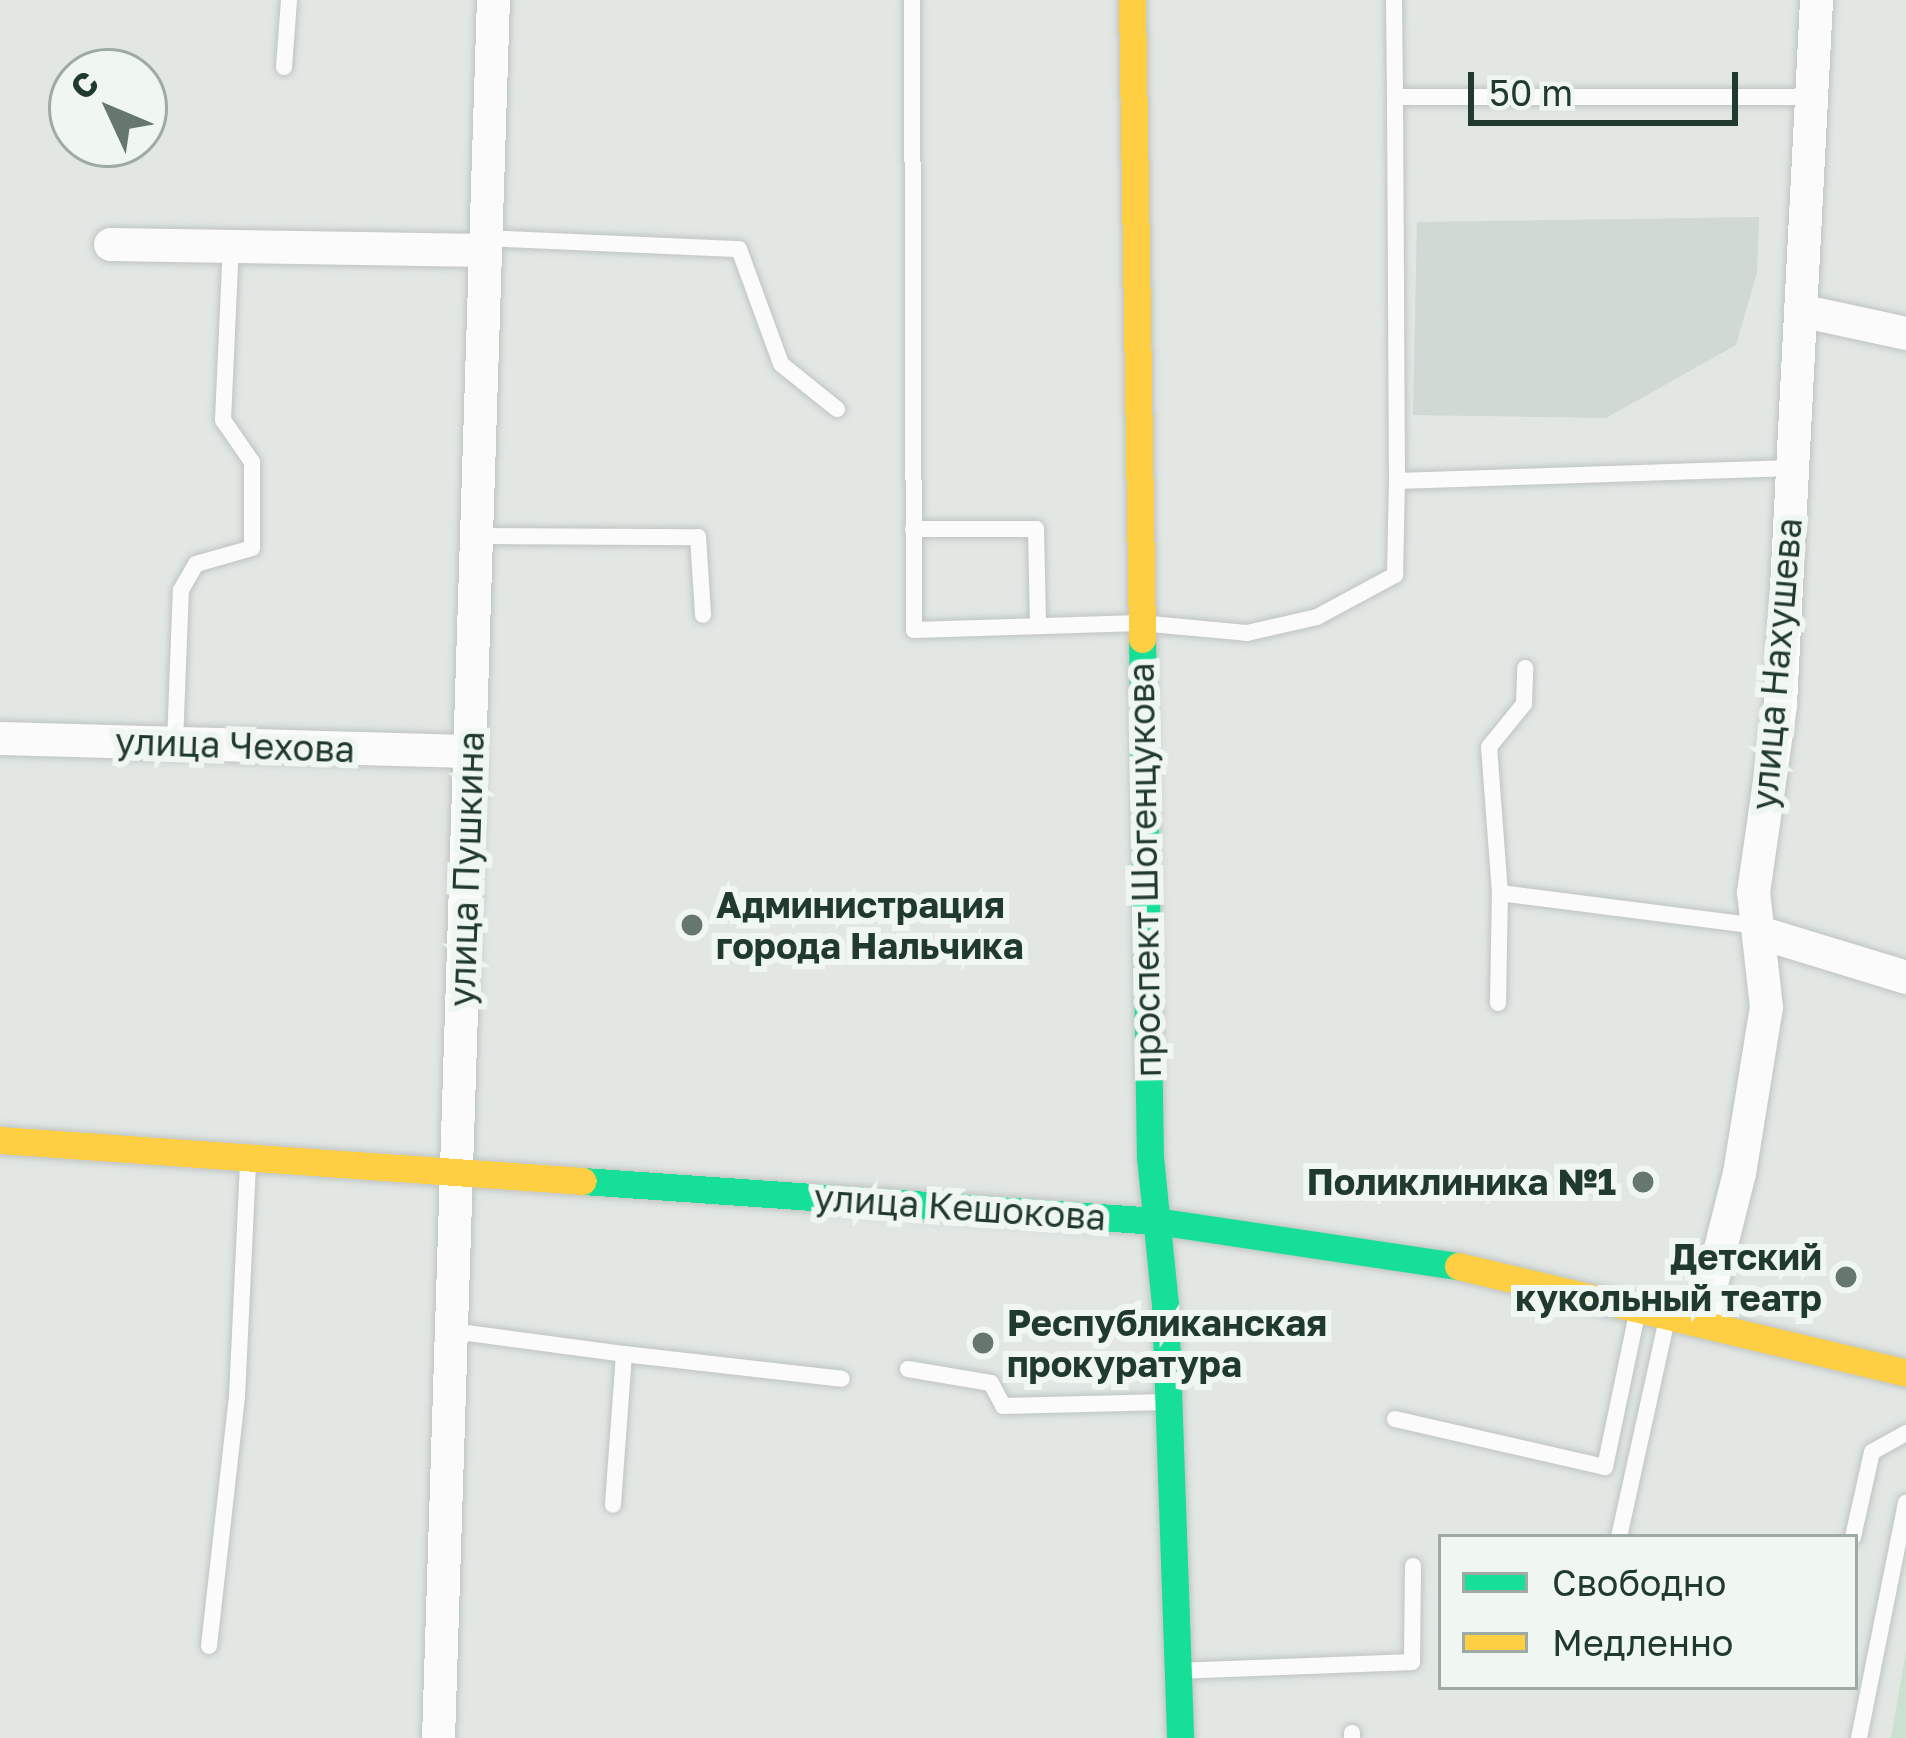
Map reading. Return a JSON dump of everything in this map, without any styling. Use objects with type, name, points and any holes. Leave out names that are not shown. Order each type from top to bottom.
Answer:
[{"type":"main road","name":"проспект Шогенцукова","points":[[1132,0],[1140,622],[1156,1221],[1180,1738]]},
{"type":"main road","name":"улица Кешокова","points":[[0,1140],[1156,1221],[1440,1262],[1702,1320],[1906,1373]]},
{"type":"street","name":"улица Пушкина","points":[[438,1738],[493,0]]},
{"type":"street","name":"улица Нахушева","points":[[1702,1320],[1739,1173],[1766,1007],[1753,892],[1780,704],[1816,0]]},
{"type":"street","points":[[110,244],[485,244]]},
{"type":"street","points":[[1800,310],[1906,333]]},
{"type":"street","name":"улица Чехова","points":[[0,738],[470,751]]},
{"type":"street","points":[[1758,929],[1906,977]]},
{"type":"lane","points":[[284,68],[290,0]]},
{"type":"lane","points":[[912,0],[914,630],[1140,622],[1247,633],[1318,617],[1395,575],[1394,0]]},
{"type":"lane","points":[[1395,97],[1811,97]]},
{"type":"lane","points":[[485,244],[739,249],[781,364],[837,409]]},
{"type":"lane","points":[[175,743],[181,590],[196,564],[252,548],[252,462],[223,420],[231,247]]},
{"type":"lane","points":[[1397,482],[1792,468]]},
{"type":"lane","points":[[914,529],[1036,529],[1038,626]]},
{"type":"lane","points":[[477,536],[698,537],[703,615]]},
{"type":"lane","points":[[1498,1003],[1500,893],[1489,747],[1524,704],[1526,668]]},
{"type":"lane","points":[[1500,893],[1758,929]]},
{"type":"lane","points":[[209,1646],[236,1396],[248,1156]]},
{"type":"lane","points":[[1396,1419],[1605,1467],[1639,1306]]},
{"type":"lane","points":[[1620,1534],[1668,1312]]},
{"type":"lane","points":[[452,1331],[842,1379]]},
{"type":"lane","points":[[613,1505],[624,1354]]},
{"type":"lane","points":[[908,1369],[991,1383],[1003,1406],[1168,1402]]},
{"type":"lane","points":[[1854,1534],[1873,1452],[1906,1433]]},
{"type":"lane","points":[[1858,1738],[1906,1502]]},
{"type":"lane","points":[[1176,1671],[1412,1662],[1413,1566]]},
{"type":"shaded area","points":[[1759,217],[1757,273],[1736,345],[1606,418],[1413,415],[1417,222]]},
{"type":"green space","points":[[1906,1652],[1906,1738],[1891,1738]]},
{"type":"traffic: fast","points":[[1142,639],[1150,1157],[1165,1304],[1180,1738]]},
{"type":"traffic: fast","points":[[583,1181],[1156,1221],[1458,1266]]},
{"type":"traffic: slow","points":[[1132,0],[1142,639]]},
{"type":"traffic: slow","points":[[0,1140],[583,1181]]},
{"type":"traffic: slow","points":[[1458,1266],[1906,1373]]},
{"type":"place","name":"Администрация города Нальчика","points":[[692,925]]},
{"type":"place","name":"Поликлиника №1","points":[[1643,1182]]},
{"type":"place","name":"Детский кукольный театр","points":[[1846,1277]]},
{"type":"place","name":"Республиканская прокуратура","points":[[983,1343]]}]
